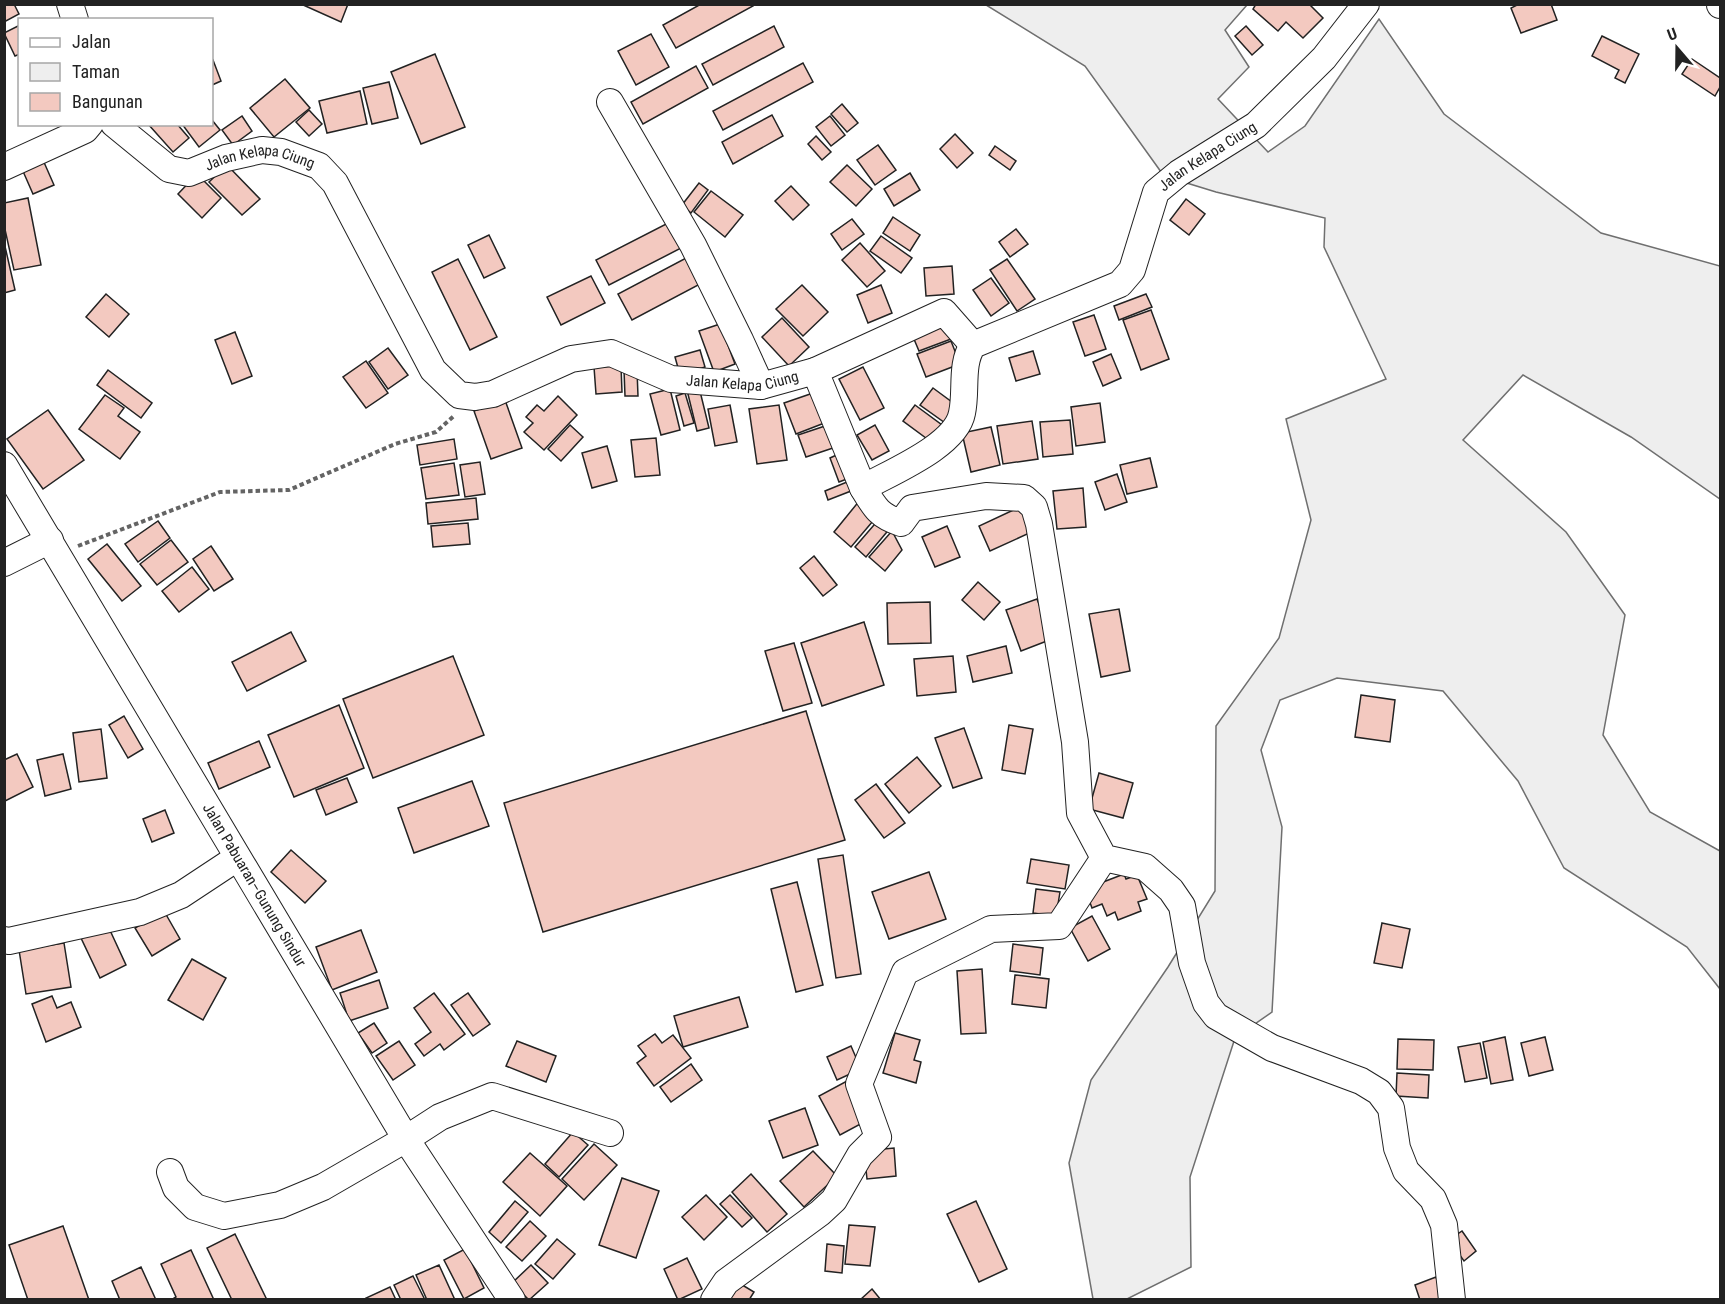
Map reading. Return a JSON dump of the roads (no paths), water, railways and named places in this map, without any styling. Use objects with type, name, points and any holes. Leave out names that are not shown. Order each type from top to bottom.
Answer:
[{"type":"street","name":"Jalan Kelapa Ciung","points":[[974,345],[1120,284],[1132,270],[1156,192],[1179,173],[1256,125],[1324,58],[1366,4]]},
{"type":"street","points":[[610,102],[693,245],[761,386]]},
{"type":"street","points":[[4,167],[88,126]]},
{"type":"street","name":"Jalan Kelapa Ciung","points":[[116,126],[169,169],[189,173],[226,158],[262,150],[282,152],[319,166],[335,183],[433,369],[459,395],[476,397],[493,394],[571,359],[611,353],[671,379],[761,386],[815,371],[863,488],[875,508],[885,518],[901,523],[912,508],[986,496],[1024,498],[1034,507],[1039,524],[1075,742],[1080,813],[1104,858]]},
{"type":"street","points":[[815,371],[944,312],[974,345],[967,355],[962,415],[953,431],[941,445],[863,488]]},
{"type":"street","name":"Jalan Pabuaran–Gunung Sindur","points":[[4,465],[406,1139],[512,1299]]},
{"type":"street","points":[[4,563],[54,547]]},
{"type":"street","points":[[4,940],[9,941],[140,912],[181,895],[237,858]]},
{"type":"street","points":[[714,1299],[726,1282],[820,1213],[834,1200],[860,1155],[878,1137],[859,1084],[905,972],[991,929],[1059,926],[1104,858],[1145,867],[1172,890],[1182,906],[1192,963],[1206,1003],[1216,1016],[1272,1048],[1361,1081],[1379,1092],[1391,1108],[1397,1148],[1406,1171],[1432,1199],[1444,1225],[1452,1299]]},
{"type":"street","points":[[170,1172],[176,1188],[195,1208],[224,1216],[280,1205],[323,1187],[440,1117],[492,1096],[610,1133]]}]
